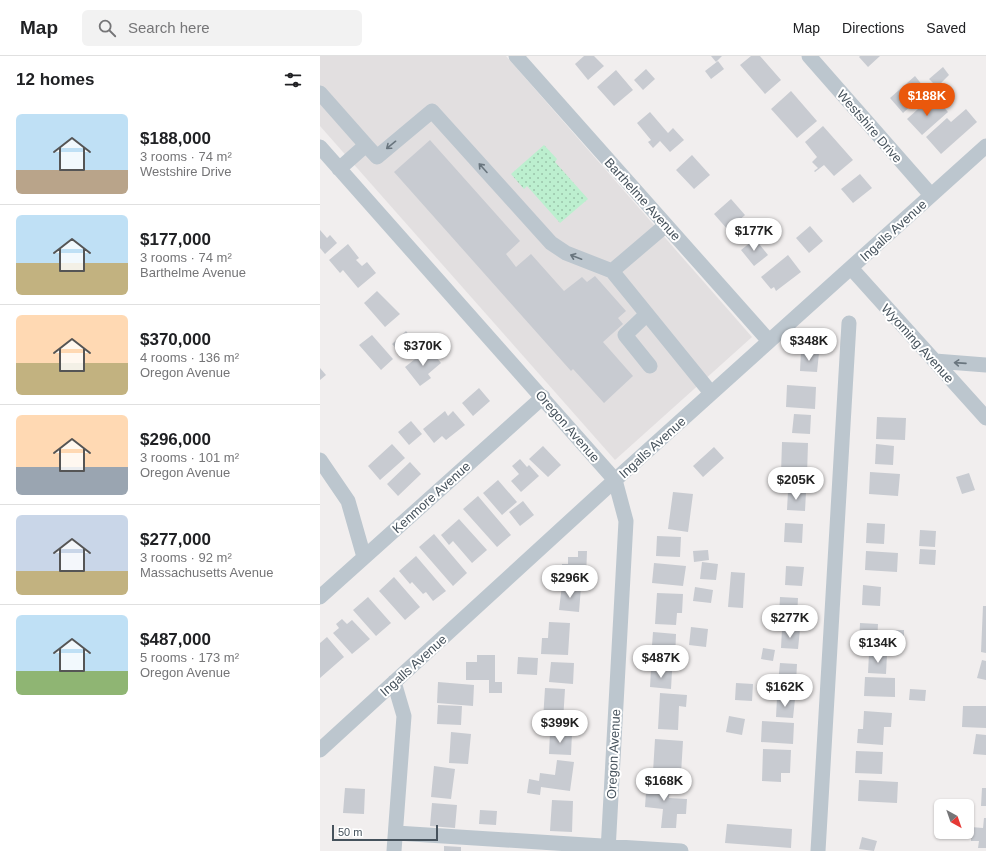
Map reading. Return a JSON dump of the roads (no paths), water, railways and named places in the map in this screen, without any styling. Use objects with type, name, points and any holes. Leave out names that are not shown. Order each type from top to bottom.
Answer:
[{"type":"street","name":"Barthelme Avenue","points":[[516,56],[769,341]]},
{"type":"street","name":"Westshire Drive","points":[[809,56],[931,195]]},
{"type":"street","points":[[320,93],[377,157],[432,111],[551,243],[566,253],[612,271],[711,393]]},
{"type":"street","points":[[339,169],[366,145]]},
{"type":"street","name":"Ingalls Avenue","points":[[320,750],[615,480],[986,146]]},
{"type":"street","name":"Oregon Avenue","points":[[320,147],[615,480],[626,521],[608,848]]},
{"type":"street","points":[[612,271],[666,225]]},
{"type":"street","name":"Wyoming Avenue","points":[[851,268],[986,418]]},
{"type":"street","points":[[647,314],[625,335],[650,366]]},
{"type":"street","points":[[818,851],[849,323]]},
{"type":"street","points":[[935,361],[986,365]]},
{"type":"street","name":"Kenmore Avenue","points":[[320,597],[543,397]]},
{"type":"street","points":[[320,460],[348,501],[364,557]]},
{"type":"street","points":[[394,682],[404,716],[394,851]]},
{"type":"street","points":[[396,833],[608,848],[681,851]]}]
